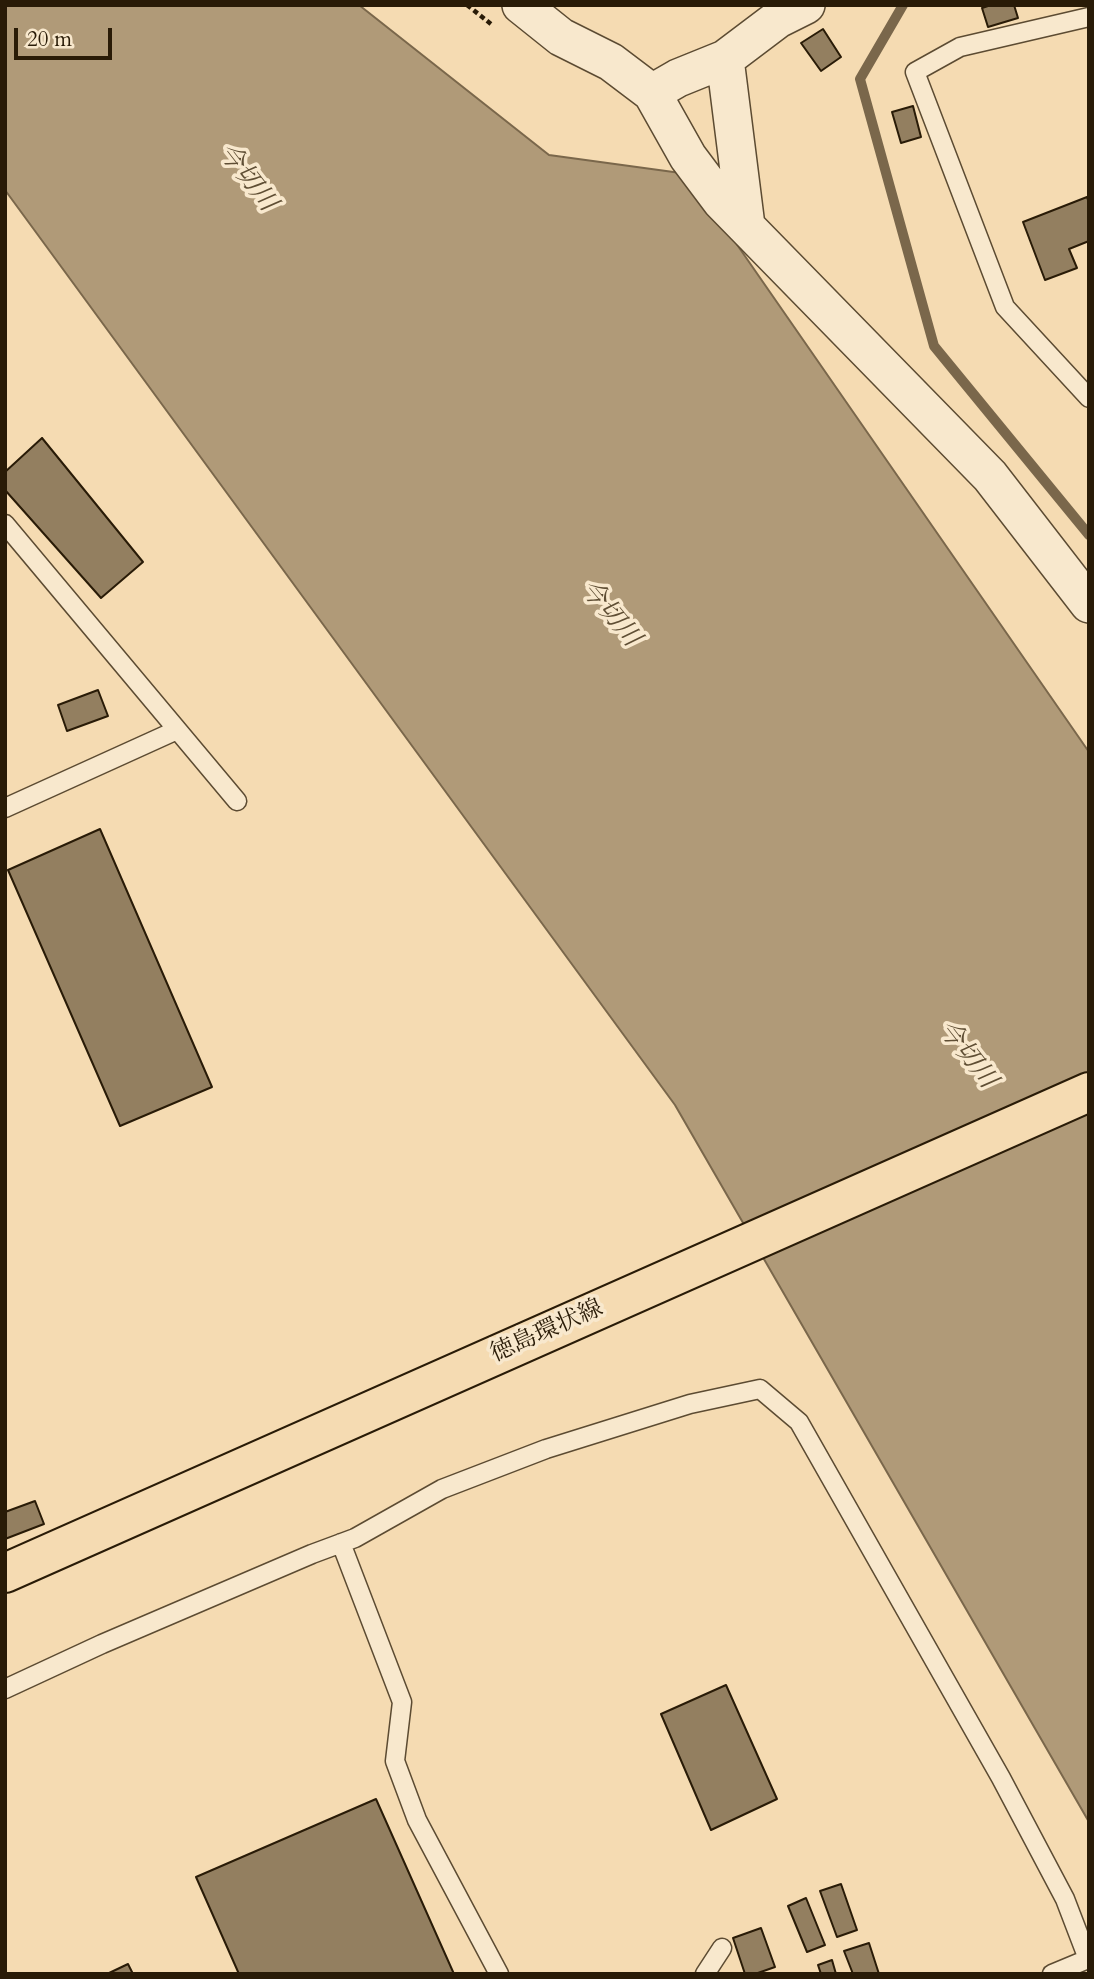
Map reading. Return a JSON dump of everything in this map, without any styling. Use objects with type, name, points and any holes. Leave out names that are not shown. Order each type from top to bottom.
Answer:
[{"type":"main road","name":"徳島環状線","points":[[5,1573],[1089,1092]]},
{"type":"street","points":[[521,5],[561,37],[611,62],[652,93],[688,157],[721,201],[990,476],[1085,589]]},
{"type":"street","points":[[652,93],[678,78],[725,59],[778,19],[806,5]]},
{"type":"street","points":[[725,59],[746,226]]},
{"type":"lane","points":[[1089,17],[960,47],[915,72],[1005,307],[1089,398]]},
{"type":"lane","points":[[5,524],[237,801]]},
{"type":"lane","points":[[5,808],[177,730]]},
{"type":"lane","points":[[5,1689],[102,1644],[355,1538],[442,1489],[546,1449],[690,1404],[760,1389],[799,1422],[1001,1778],[1065,1899],[1088,1959],[1052,1974]]},
{"type":"lane","points":[[341,1544],[402,1702],[395,1761],[417,1820],[499,1974]]},
{"type":"lane","points":[[705,1974],[722,1948]]},
{"type":"water","name":"今切川","points":[[5,5],[359,5],[549,155],[688,174],[1089,752],[1089,1822],[675,1105],[5,190]]},
{"type":"building","points":[[991,5],[1014,5],[1018,18],[988,27],[982,8]]},
{"type":"building","points":[[823,29],[841,57],[821,71],[801,43]]},
{"type":"building","points":[[913,106],[921,137],[901,143],[892,112]]},
{"type":"building","points":[[1087,197],[1089,241],[1069,249],[1077,268],[1045,280],[1023,222]]},
{"type":"building","points":[[42,438],[143,562],[101,598],[5,490],[5,472]]},
{"type":"building","points":[[98,690],[108,716],[67,731],[58,705]]},
{"type":"building","points":[[100,829],[212,1087],[120,1126],[8,870]]},
{"type":"building","points":[[35,1501],[44,1524],[5,1539],[5,1512]]},
{"type":"building","points":[[726,1685],[777,1799],[711,1830],[661,1714]]},
{"type":"building","points":[[376,1799],[454,1974],[239,1974],[196,1877]]},
{"type":"building","points":[[841,1884],[857,1930],[837,1937],[820,1891]]},
{"type":"building","points":[[806,1898],[825,1945],[807,1952],[788,1906]]},
{"type":"building","points":[[761,1928],[775,1967],[755,1974],[745,1974],[733,1938]]},
{"type":"building","points":[[869,1943],[879,1974],[853,1974],[844,1951]]},
{"type":"building","points":[[832,1960],[836,1974],[821,1974],[818,1965]]},
{"type":"building","points":[[128,1964],[133,1974],[107,1974]]},
{"type":"waterway","points":[[903,5],[860,79],[934,346],[1089,535]]}]
